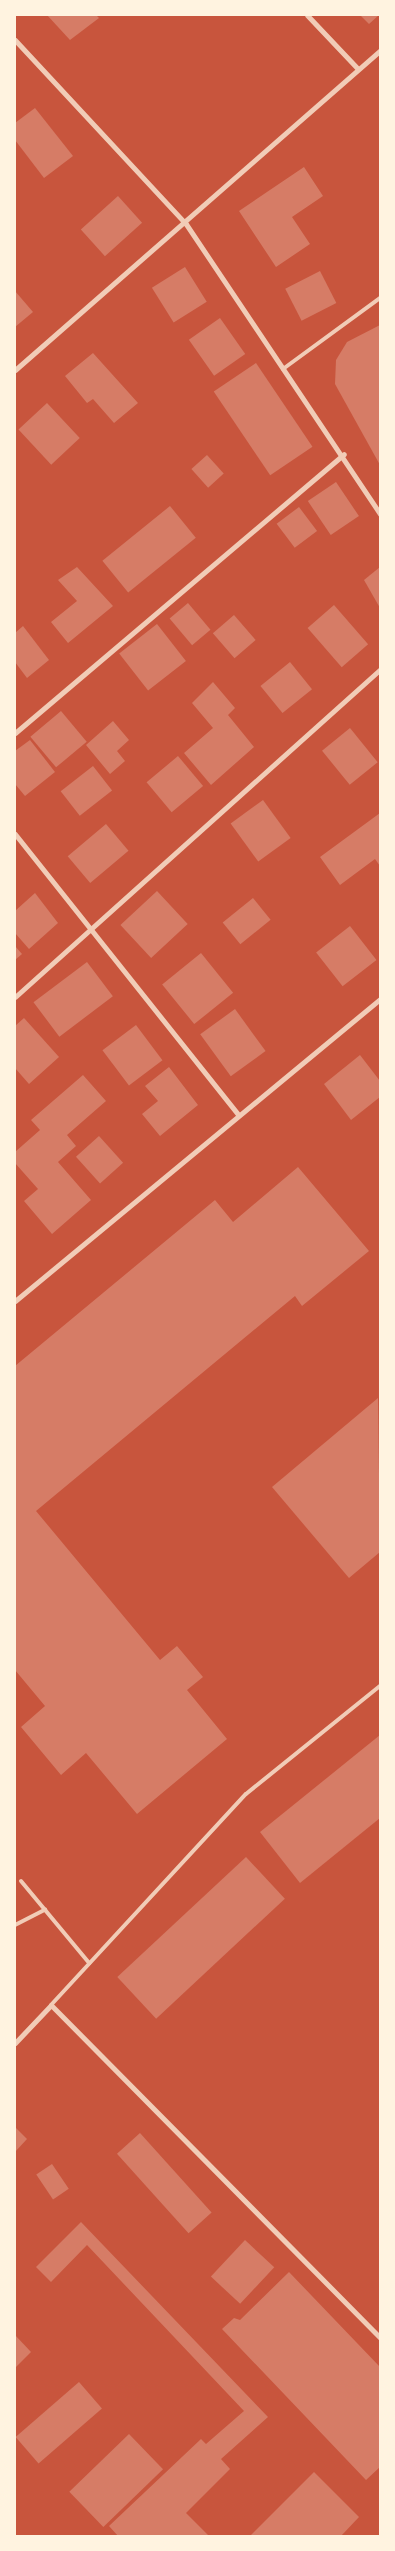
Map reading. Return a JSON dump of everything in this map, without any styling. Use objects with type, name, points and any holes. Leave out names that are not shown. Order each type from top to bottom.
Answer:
[{"type":"street","points":[[307,15],[358,70]]},
{"type":"street","points":[[15,40],[186,224],[282,370],[344,454],[380,514]]},
{"type":"street","points":[[15,370],[186,224],[380,51]]},
{"type":"street","points":[[15,733],[344,454]]},
{"type":"street","points":[[15,997],[380,670]]},
{"type":"street","points":[[15,834],[88,930],[238,1114]]},
{"type":"street","points":[[15,1301],[238,1114],[380,999]]},
{"type":"street","points":[[15,2044],[51,2005],[380,2338]]},
{"type":"lane","points":[[282,370],[380,298]]},
{"type":"lane","points":[[51,2005],[246,1794],[380,1686]]},
{"type":"lane","points":[[21,1881],[89,1963]]},
{"type":"lane","points":[[15,1925],[45,1910]]},
{"type":"building","points":[[47,15],[96,15],[99,18],[70,40]]},
{"type":"building","points":[[360,15],[379,15],[369,24]]},
{"type":"building","points":[[35,108],[73,156],[44,178],[15,140],[15,123]]},
{"type":"building","points":[[304,167],[323,196],[292,217],[310,244],[276,267],[239,211]]},
{"type":"building","points":[[118,196],[142,223],[105,256],[81,229]]},
{"type":"building","points":[[185,267],[207,302],[174,322],[152,288]]},
{"type":"building","points":[[320,271],[336,303],[302,321],[285,289]]},
{"type":"building","points":[[15,291],[33,312],[15,327]]},
{"type":"building","points":[[220,318],[245,354],[214,376],[189,340]]},
{"type":"building","points":[[380,325],[380,465],[335,384],[336,360],[347,342]]},
{"type":"building","points":[[93,353],[138,403],[114,423],[93,399],[87,403],[65,376]]},
{"type":"building","points":[[256,363],[312,447],[270,475],[214,392]]},
{"type":"building","points":[[47,403],[80,438],[51,465],[18,430]]},
{"type":"building","points":[[207,455],[224,474],[208,488],[191,469]]},
{"type":"building","points":[[336,482],[359,516],[331,535],[308,501]]},
{"type":"building","points":[[170,506],[196,538],[128,593],[102,561]]},
{"type":"building","points":[[299,507],[317,531],[295,548],[277,524]]},
{"type":"building","points":[[77,567],[113,606],[68,643],[51,622],[77,601],[58,580]]},
{"type":"building","points":[[380,567],[380,608],[364,580]]},
{"type":"building","points":[[188,603],[210,630],[192,645],[170,618]]},
{"type":"building","points":[[334,605],[368,644],[342,667],[308,628]]},
{"type":"building","points":[[234,615],[256,640],[235,658],[213,633]]},
{"type":"building","points":[[157,624],[186,661],[148,691],[119,654]]},
{"type":"building","points":[[23,626],[49,660],[27,678],[15,662],[15,633]]},
{"type":"building","points":[[290,662],[312,689],[282,713],[260,686]]},
{"type":"building","points":[[213,682],[235,708],[228,715],[254,747],[211,785],[184,753],[213,728],[192,703]]},
{"type":"building","points":[[61,711],[87,742],[56,767],[30,737]]},
{"type":"building","points":[[113,721],[129,740],[117,751],[125,761],[110,774],[86,745]]},
{"type":"building","points":[[350,728],[378,762],[350,785],[322,751]]},
{"type":"building","points":[[30,740],[55,772],[25,796],[15,784],[15,751]]},
{"type":"building","points":[[178,756],[203,786],[172,812],[147,782]]},
{"type":"building","points":[[93,766],[112,790],[80,816],[61,791]]},
{"type":"building","points":[[263,800],[291,838],[258,862],[231,824]]},
{"type":"building","points":[[380,813],[380,866],[375,859],[340,885],[320,857]]},
{"type":"building","points":[[106,824],[128,851],[90,883],[68,856]]},
{"type":"building","points":[[157,891],[188,924],[151,958],[120,925]]},
{"type":"building","points":[[35,893],[58,923],[29,949],[15,933],[15,911]]},
{"type":"building","points":[[253,898],[271,920],[240,944],[223,923]]},
{"type":"building","points":[[350,926],[376,960],[343,986],[316,952]]},
{"type":"building","points":[[15,946],[22,954],[15,960]]},
{"type":"building","points":[[201,953],[233,993],[194,1024],[162,984]]},
{"type":"building","points":[[87,962],[113,996],[59,1037],[33,1002]]},
{"type":"building","points":[[235,1009],[266,1051],[231,1076],[200,1034]]},
{"type":"building","points":[[24,1018],[59,1057],[29,1084],[15,1068],[15,1026]]},
{"type":"building","points":[[136,1025],[162,1060],[129,1085],[102,1050]]},
{"type":"building","points":[[360,1055],[380,1081],[380,1097],[351,1120],[324,1084]]},
{"type":"building","points":[[169,1067],[198,1105],[160,1136],[142,1114],[158,1101],[145,1086]]},
{"type":"building","points":[[83,1075],[106,1101],[67,1135],[76,1146],[58,1162],[91,1200],[52,1234],[24,1201],[38,1189],[15,1163],[15,1152],[40,1130],[31,1120]]},
{"type":"building","points":[[99,1136],[123,1163],[100,1183],[76,1157]]},
{"type":"building","points":[[298,1167],[369,1251],[302,1306],[295,1296],[36,1511],[160,1660],[177,1646],[203,1677],[187,1690],[227,1739],[137,1814],[86,1753],[61,1775],[21,1727],[45,1706],[15,1670],[15,1366],[215,1200],[233,1222]]},
{"type":"building","points":[[378,1398],[380,1552],[349,1578],[272,1487]]},
{"type":"building","points":[[380,1735],[380,1818],[300,1883],[260,1832]]},
{"type":"building","points":[[246,1857],[285,1899],[156,2019],[117,1977]]},
{"type":"building","points":[[15,2127],[27,2139],[15,2152]]},
{"type":"building","points":[[140,2133],[212,2213],[189,2233],[117,2154]]},
{"type":"building","points":[[52,2164],[69,2189],[53,2199],[36,2175]]},
{"type":"building","points":[[81,2222],[268,2417],[221,2459],[230,2469],[186,2513],[209,2536],[118,2536],[109,2526],[201,2439],[206,2444],[244,2411],[87,2245],[51,2282],[36,2267]]},
{"type":"building","points":[[245,2240],[274,2267],[240,2304],[211,2277]]},
{"type":"building","points":[[289,2272],[380,2367],[380,2467],[366,2480],[222,2329],[234,2318],[240,2320]]},
{"type":"building","points":[[15,2335],[31,2352],[15,2368]]},
{"type":"building","points":[[79,2382],[102,2408],[39,2464],[16,2437]]},
{"type":"building","points":[[129,2434],[163,2469],[103,2527],[69,2492]]},
{"type":"building","points":[[314,2472],[359,2517],[341,2536],[250,2536]]}]
